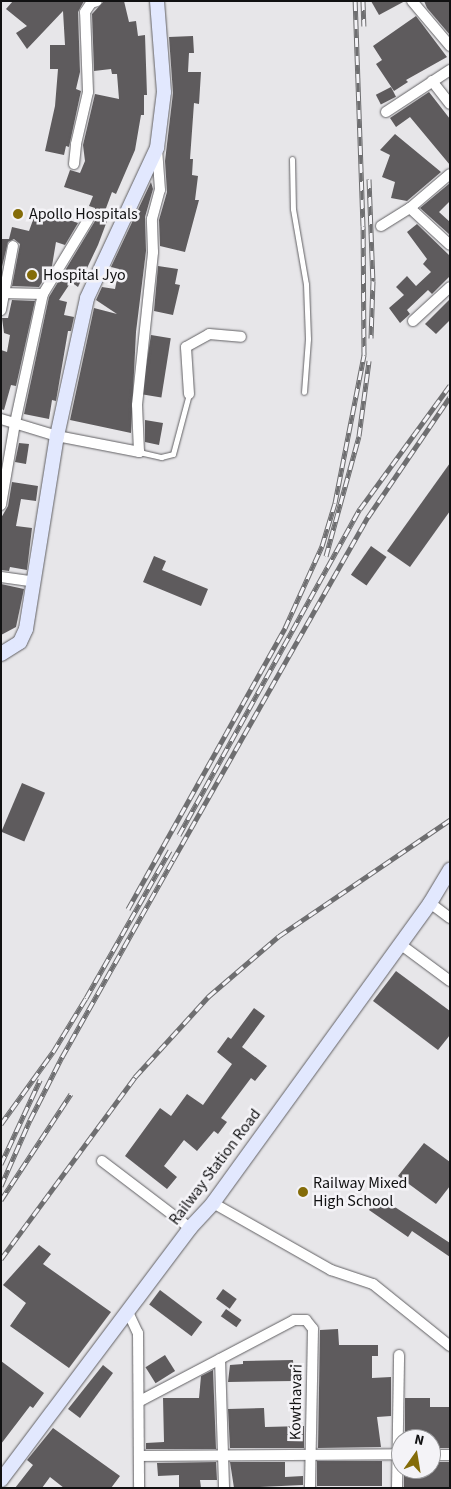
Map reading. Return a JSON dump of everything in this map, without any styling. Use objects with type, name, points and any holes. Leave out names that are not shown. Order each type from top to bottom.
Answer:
[{"type":"street","points":[[74,164],[76,144],[88,92],[85,12],[91,3],[97,1]]},
{"type":"street","points":[[1,419],[57,436],[138,452],[137,405],[152,252],[152,219],[160,190],[157,148],[164,92],[157,1]]},
{"type":"street","points":[[412,1],[450,46]]},
{"type":"street","points":[[386,112],[450,70]]},
{"type":"street","points":[[432,81],[450,104]]},
{"type":"street","points":[[1,654],[24,636],[35,582],[57,436],[87,298],[157,148]]},
{"type":"street","points":[[381,226],[410,208],[450,174]]},
{"type":"street","points":[[410,208],[450,245]]},
{"type":"street","points":[[1,505],[15,423],[44,294],[88,220]]},
{"type":"street","points":[[1,310],[14,246]]},
{"type":"street","points":[[413,321],[450,287]]},
{"type":"street","points":[[4,293],[44,294]]},
{"type":"street","points":[[189,394],[186,347],[209,334],[242,337]]},
{"type":"street","points":[[1,577],[35,582]]},
{"type":"street","name":"Railway Station Road","points":[[1,1480],[190,1228],[213,1203],[430,903],[450,870]]},
{"type":"street","points":[[430,903],[450,918]]},
{"type":"street","points":[[400,944],[450,981]]},
{"type":"street","points":[[102,1161],[190,1228]]},
{"type":"street","points":[[213,1203],[331,1270],[373,1284],[450,1346]]},
{"type":"street","points":[[128,1312],[138,1334],[140,1401],[139,1488]]},
{"type":"street","name":"Kowthavari","points":[[220,1359],[294,1320],[306,1320],[313,1329],[310,1488]]},
{"type":"street","points":[[399,1355],[399,1429]]},
{"type":"street","points":[[140,1401],[220,1359],[224,1488]]},
{"type":"street","points":[[139,1456],[391,1454]]},
{"type":"lane","points":[[292,159],[293,209],[306,284],[308,339],[304,392]]},
{"type":"lane","points":[[138,452],[160,457],[174,454],[189,394]]},
{"type":"building","points":[[13,1],[84,1],[78,12],[80,72],[76,89],[81,91],[69,147],[66,146],[64,155],[45,151],[55,106],[58,69],[50,69],[50,45],[65,45],[63,11],[27,49],[16,33],[27,26],[6,9]]},
{"type":"building","points":[[104,1],[124,1],[129,22],[136,21],[138,36],[145,35],[147,95],[144,95],[144,115],[141,115],[135,150],[116,194],[112,192],[102,219],[107,221],[98,245],[78,287],[71,282],[59,300],[67,302],[64,315],[74,317],[71,331],[68,331],[56,401],[52,400],[49,419],[24,414],[49,297],[95,221],[95,208],[89,206],[93,196],[64,187],[70,170],[80,173],[85,161],[83,145],[95,94],[119,99],[117,74],[112,74],[111,69],[94,71],[92,14]]},
{"type":"building","points":[[371,1],[405,1],[379,15]]},
{"type":"building","points":[[424,1],[450,1],[450,35],[427,8]]},
{"type":"building","points":[[416,16],[447,57],[406,80],[408,82],[394,91],[376,64],[382,60],[373,46]]},
{"type":"building","points":[[193,36],[194,53],[189,53],[188,72],[201,72],[199,104],[194,103],[190,159],[193,159],[192,175],[198,176],[195,200],[199,200],[185,252],[160,246],[159,220],[167,192],[165,161],[173,93],[169,37]]},
{"type":"building","points":[[391,87],[396,97],[381,105],[376,95]]},
{"type":"building","points":[[429,92],[450,119],[450,165],[410,117],[396,127],[390,118]]},
{"type":"building","points":[[395,134],[441,172],[407,201],[391,198],[395,182],[382,177],[390,155],[380,150]]},
{"type":"building","points":[[151,182],[153,189],[145,217],[146,251],[136,332],[131,433],[70,420],[94,308],[117,314],[96,300],[102,287],[115,289],[119,269],[111,267]]},
{"type":"building","points":[[450,183],[450,201],[439,212],[450,222],[450,235],[420,208]]},
{"type":"building","points":[[37,209],[78,223],[65,245],[56,242],[52,266],[39,287],[12,286],[20,244],[14,239],[8,242],[1,271],[1,239],[9,239],[12,227],[29,231]]},
{"type":"building","points":[[417,224],[450,256],[450,276],[432,294],[428,290],[407,310],[410,314],[400,323],[389,308],[404,295],[396,287],[407,276],[416,286],[431,272],[423,264],[427,259],[407,232]]},
{"type":"building","points":[[158,266],[178,269],[175,284],[180,285],[173,315],[154,311]]},
{"type":"building","points":[[450,299],[450,320],[436,334],[425,324]]},
{"type":"building","points":[[12,300],[35,301],[16,386],[11,385],[4,410],[1,409],[1,350],[7,352],[10,335],[4,333],[2,318],[8,318]]},
{"type":"building","points":[[151,335],[171,338],[161,397],[142,394]]},
{"type":"building","points":[[145,420],[163,423],[159,445],[145,442]]},
{"type":"building","points":[[19,443],[29,444],[26,464],[15,462]]},
{"type":"building","points":[[450,463],[450,511],[410,567],[387,551]]},
{"type":"building","points":[[12,482],[38,486],[36,501],[21,499],[16,526],[32,528],[27,570],[10,567],[9,571],[1,570],[1,518],[8,506]]},
{"type":"building","points":[[371,546],[387,557],[366,586],[351,575]]},
{"type":"building","points":[[154,556],[166,561],[162,570],[208,589],[201,606],[143,582]]},
{"type":"building","points":[[1,584],[24,589],[16,627],[1,635]]},
{"type":"building","points":[[22,783],[45,793],[24,842],[1,832]]},
{"type":"building","points":[[396,971],[450,1011],[450,1035],[438,1050],[373,1001]]},
{"type":"building","points":[[254,1008],[265,1016],[242,1047],[267,1066],[255,1081],[251,1078],[221,1118],[227,1122],[218,1134],[214,1131],[197,1151],[184,1140],[164,1166],[177,1177],[167,1189],[125,1156],[160,1108],[171,1116],[187,1094],[203,1105],[232,1064],[217,1052],[228,1037],[231,1039]]},
{"type":"building","points":[[424,1143],[450,1162],[450,1186],[436,1204],[398,1176]]},
{"type":"building","points":[[378,1196],[450,1243],[450,1257],[412,1231],[408,1237],[369,1210]]},
{"type":"building","points":[[39,1245],[51,1254],[43,1264],[111,1312],[69,1368],[10,1326],[26,1303],[3,1285]]},
{"type":"building","points":[[223,1289],[237,1299],[230,1309],[216,1299]]},
{"type":"building","points":[[160,1290],[202,1322],[191,1336],[149,1304]]},
{"type":"building","points":[[226,1309],[242,1320],[236,1327],[221,1316]]},
{"type":"building","points":[[338,1329],[339,1345],[378,1345],[378,1356],[372,1356],[372,1378],[391,1377],[391,1416],[377,1417],[381,1447],[318,1448],[320,1330]]},
{"type":"building","points":[[165,1355],[175,1371],[156,1383],[145,1367]]},
{"type":"building","points":[[293,1360],[294,1381],[228,1382],[230,1365],[243,1364],[243,1361]]},
{"type":"building","points":[[1,1361],[44,1393],[33,1408],[30,1406],[1,1444]]},
{"type":"building","points":[[103,1365],[113,1373],[80,1418],[68,1409]]},
{"type":"building","points":[[213,1370],[216,1449],[146,1449],[146,1443],[164,1442],[163,1398],[199,1398],[201,1376]]},
{"type":"building","points":[[405,1398],[430,1398],[430,1407],[450,1407],[450,1448],[441,1448],[441,1429],[405,1429]]},
{"type":"building","points":[[264,1408],[265,1427],[304,1426],[304,1448],[230,1448],[228,1409]]},
{"type":"building","points":[[53,1428],[120,1476],[111,1488],[64,1488],[50,1477],[42,1488],[15,1488],[33,1465],[27,1460]]},
{"type":"building","points":[[317,1461],[382,1461],[382,1486],[317,1486]]},
{"type":"building","points":[[216,1462],[217,1480],[200,1480],[201,1488],[179,1488],[179,1475],[158,1476],[157,1463]]},
{"type":"building","points":[[230,1462],[285,1462],[285,1477],[303,1476],[303,1485],[234,1488]]},
{"type":"building","points":[[441,1462],[450,1462],[450,1488],[404,1488],[404,1479],[441,1479]]},
{"type":"railway","points":[[128,909],[285,628],[322,546],[335,503],[364,355],[363,226],[355,1]]},
{"type":"railway","points":[[363,1],[364,26]]},
{"type":"railway","points":[[369,179],[373,281],[371,338]]},
{"type":"railway","points":[[326,556],[359,436],[369,361]]},
{"type":"railway","points":[[179,835],[360,509],[450,385]]},
{"type":"railway","points":[[1,1186],[30,1120],[62,1057],[368,517],[450,397]]},
{"type":"railway","points":[[1,1259],[135,1077],[209,996],[279,936],[450,820]]},
{"type":"railway","points":[[1,1124],[53,1052],[170,850]]},
{"type":"railway","points":[[1,1164],[40,1080]]},
{"type":"railway","points":[[1,1200],[71,1094]]},
{"type":"place","name":"Apollo Hospitals","points":[[18,214]]},
{"type":"place","name":"Hospital Jyo","points":[[32,275]]},
{"type":"place","name":"Railway Mixed High School","points":[[303,1192]]}]
